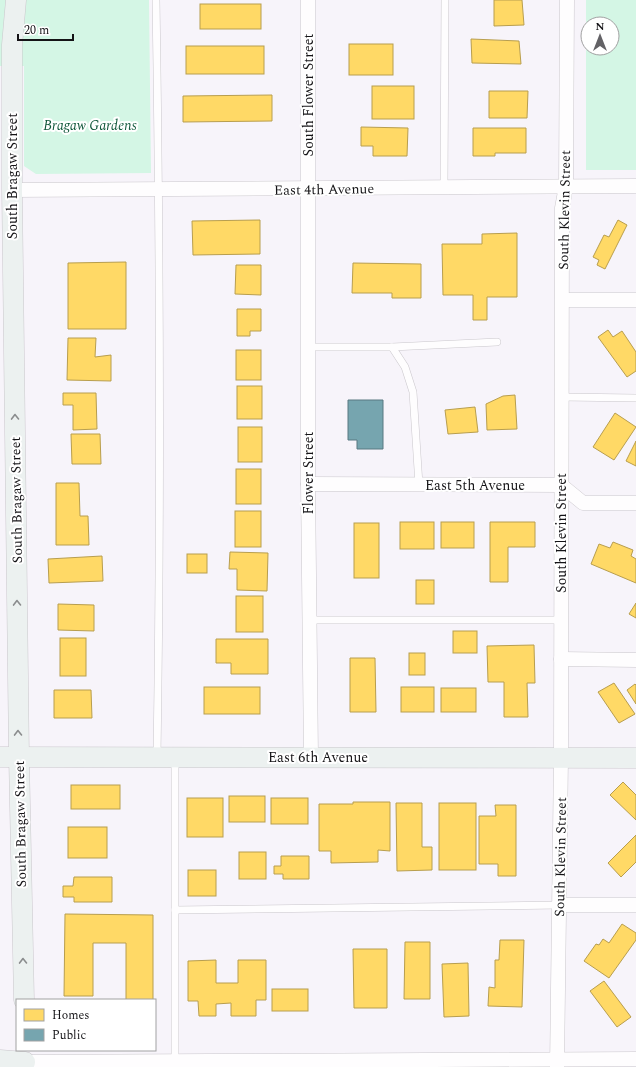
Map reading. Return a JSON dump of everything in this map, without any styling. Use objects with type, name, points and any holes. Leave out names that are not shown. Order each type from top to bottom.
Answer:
[{"type":"main road","name":"South Bragaw Street","points":[[16,0],[12,45],[9,758],[24,999]]},
{"type":"main road","name":"East 6th Avenue","points":[[9,758],[636,758]]},
{"type":"main road","points":[[0,1060],[25,1060]]},
{"type":"street","name":"South Flower Street","points":[[308,0],[308,189]]},
{"type":"street","name":"South Klevin Street","points":[[558,1063],[561,758],[560,485],[563,300],[562,208],[566,186],[567,0]]},
{"type":"street","name":"East 4th Avenue","points":[[12,190],[636,186]]},
{"type":"street","name":"Flower Street","points":[[308,189],[308,484],[311,757]]},
{"type":"street","points":[[563,300],[636,300]]},
{"type":"street","name":"East 5th Avenue","points":[[308,484],[560,485]]},
{"type":"street","points":[[560,485],[583,503],[636,503]]},
{"type":"street","points":[[561,660],[636,660]]},
{"type":"street","points":[[560,905],[636,905]]},
{"type":"street","points":[[25,1060],[175,1064],[558,1063],[636,1059]]},
{"type":"lane","points":[[156,0],[159,190],[160,593],[166,757],[175,910],[175,1064]]},
{"type":"lane","points":[[444,187],[445,0]]},
{"type":"lane","points":[[308,347],[392,347],[497,342]]},
{"type":"lane","points":[[392,347],[404,367],[413,392],[419,485]]},
{"type":"lane","points":[[562,397],[636,398]]},
{"type":"lane","points":[[309,620],[561,620]]},
{"type":"lane","points":[[175,910],[560,905]]},
{"type":"green space","name":"Bragaw Gardens","points":[[0,0],[149,0],[151,173],[36,174],[24,166],[24,66],[0,66]]},
{"type":"green space","points":[[586,0],[636,0],[636,170],[586,170],[586,56],[620,56],[620,16],[586,16]]},
{"type":"building: Homes","points":[[494,0],[522,0],[524,25],[494,26]]},
{"type":"building: Homes","points":[[200,4],[261,4],[261,29],[200,29]]},
{"type":"building: Homes","points":[[471,39],[519,41],[521,64],[472,63]]},
{"type":"building: Homes","points":[[349,44],[393,44],[393,75],[349,75]]},
{"type":"building: Homes","points":[[186,46],[264,46],[264,74],[186,74]]},
{"type":"building: Homes","points":[[372,86],[414,86],[414,119],[372,119]]},
{"type":"building: Homes","points":[[489,91],[528,91],[527,118],[489,118]]},
{"type":"building: Homes","points":[[272,95],[272,121],[183,122],[183,96]]},
{"type":"building: Homes","points":[[361,127],[408,128],[407,156],[373,156],[373,146],[361,146]]},
{"type":"building: Homes","points":[[473,128],[526,128],[526,153],[495,153],[495,156],[473,156]]},
{"type":"building: Homes","points":[[260,220],[260,254],[193,255],[192,221]]},
{"type":"building: Homes","points":[[618,220],[627,225],[605,269],[597,265],[599,260],[593,257],[604,235],[609,237]]},
{"type":"building: Homes","points":[[517,233],[517,297],[487,297],[487,320],[473,320],[473,295],[443,295],[442,244],[482,244],[482,234]]},
{"type":"building: Homes","points":[[126,262],[126,329],[68,329],[68,263]]},
{"type":"building: Homes","points":[[353,263],[421,264],[421,298],[392,298],[392,293],[352,293]]},
{"type":"building: Homes","points":[[236,265],[261,265],[261,295],[235,294]]},
{"type":"building: Homes","points":[[237,309],[261,309],[261,331],[250,331],[250,336],[237,336]]},
{"type":"building: Homes","points":[[608,330],[613,337],[622,331],[636,352],[636,371],[627,377],[598,337]]},
{"type":"building: Homes","points":[[68,338],[96,338],[95,357],[111,355],[111,381],[67,380]]},
{"type":"building: Homes","points":[[236,350],[261,350],[261,380],[236,380]]},
{"type":"building: Homes","points":[[237,386],[262,386],[262,419],[237,419]]},
{"type":"building: Homes","points":[[63,393],[96,393],[97,429],[73,430],[73,405],[63,405]]},
{"type":"building: Homes","points":[[515,395],[517,429],[487,430],[486,404],[503,396]]},
{"type":"building: Homes","points":[[475,407],[478,432],[448,434],[445,410]]},
{"type":"building: Homes","points":[[615,413],[636,427],[614,460],[593,447]]},
{"type":"building: Homes","points":[[238,427],[262,427],[262,462],[238,462]]},
{"type":"building: Homes","points":[[71,434],[100,434],[101,464],[72,464]]},
{"type":"building: Homes","points":[[636,441],[636,466],[626,461]]},
{"type":"building: Homes","points":[[236,469],[261,469],[261,504],[236,504]]},
{"type":"building: Homes","points":[[56,483],[79,483],[80,516],[88,516],[89,545],[56,545]]},
{"type":"building: Homes","points":[[235,511],[261,511],[261,547],[235,547]]},
{"type":"building: Homes","points":[[400,522],[434,522],[434,549],[400,549]]},
{"type":"building: Homes","points":[[441,522],[474,522],[474,548],[441,548]]},
{"type":"building: Homes","points":[[490,522],[535,522],[535,547],[508,547],[508,582],[490,582]]},
{"type":"building: Homes","points":[[354,523],[379,523],[379,578],[354,578]]},
{"type":"building: Homes","points":[[613,542],[633,550],[631,556],[636,559],[636,583],[591,564],[599,544],[610,548]]},
{"type":"building: Homes","points":[[230,552],[268,553],[267,591],[237,590],[237,569],[229,569]]},
{"type":"building: Homes","points":[[187,554],[207,554],[207,573],[187,573]]},
{"type":"building: Homes","points":[[102,556],[103,581],[49,583],[48,559]]},
{"type":"building: Homes","points":[[416,580],[434,580],[434,604],[416,604]]},
{"type":"building: Homes","points":[[236,596],[263,596],[263,632],[236,632]]},
{"type":"building: Homes","points":[[636,603],[636,618],[629,614]]},
{"type":"building: Homes","points":[[58,604],[94,605],[94,631],[58,630]]},
{"type":"building: Homes","points":[[453,631],[477,631],[477,653],[453,653]]},
{"type":"building: Homes","points":[[60,638],[86,638],[86,676],[60,676]]},
{"type":"building: Homes","points":[[216,639],[268,639],[268,674],[231,674],[231,663],[216,663]]},
{"type":"building: Homes","points":[[534,645],[535,683],[527,683],[528,717],[504,717],[504,682],[488,682],[487,646]]},
{"type":"building: Homes","points":[[409,653],[425,653],[425,675],[409,675]]},
{"type":"building: Homes","points":[[350,658],[375,658],[376,712],[350,712]]},
{"type":"building: Homes","points":[[614,683],[635,714],[619,723],[598,692]]},
{"type":"building: Homes","points":[[635,684],[636,685],[636,704],[627,690]]},
{"type":"building: Homes","points":[[204,687],[260,687],[260,714],[204,714]]},
{"type":"building: Homes","points":[[401,687],[434,687],[434,712],[401,712]]},
{"type":"building: Homes","points":[[441,688],[476,688],[476,712],[441,712]]},
{"type":"building: Homes","points":[[54,690],[91,690],[92,718],[54,718]]},
{"type":"building: Homes","points":[[623,782],[636,795],[636,820],[610,795]]},
{"type":"building: Homes","points":[[71,785],[120,785],[120,809],[71,809]]},
{"type":"building: Homes","points":[[229,796],[265,796],[265,822],[229,822]]},
{"type":"building: Homes","points":[[187,798],[223,798],[223,837],[187,837]]},
{"type":"building: Homes","points":[[271,798],[308,798],[308,824],[271,824]]},
{"type":"building: Homes","points":[[353,802],[390,802],[390,851],[378,850],[378,862],[331,863],[331,851],[319,851],[319,804],[353,804]]},
{"type":"building: Homes","points":[[396,803],[422,803],[422,847],[432,847],[432,870],[397,871]]},
{"type":"building: Homes","points":[[439,803],[476,803],[476,870],[439,870]]},
{"type":"building: Homes","points":[[495,805],[516,805],[516,876],[498,876],[498,864],[479,864],[479,816],[496,816]]},
{"type":"building: Homes","points":[[68,827],[107,827],[107,858],[68,858]]},
{"type":"building: Homes","points":[[636,835],[636,862],[621,877],[608,863]]},
{"type":"building: Homes","points":[[239,852],[266,852],[266,879],[239,879]]},
{"type":"building: Homes","points":[[281,856],[309,856],[309,879],[283,879],[283,874],[274,874],[274,866],[281,866]]},
{"type":"building: Homes","points":[[188,870],[216,870],[216,896],[188,896]]},
{"type":"building: Homes","points":[[74,877],[112,877],[112,902],[74,902],[74,897],[63,897],[63,886],[73,886]]},
{"type":"building: Homes","points":[[65,914],[153,915],[153,999],[126,999],[126,943],[93,943],[93,996],[64,996]]},
{"type":"building: Homes","points":[[622,924],[636,933],[636,940],[609,978],[584,961],[596,944],[599,945],[603,939],[609,943]]},
{"type":"building: Homes","points":[[500,940],[524,940],[522,1007],[488,1006],[489,987],[495,988],[495,960],[499,960]]},
{"type":"building: Homes","points":[[405,942],[430,942],[430,999],[404,999]]},
{"type":"building: Homes","points":[[353,949],[387,949],[387,1008],[354,1008]]},
{"type":"building: Homes","points":[[216,960],[216,983],[238,983],[238,960],[266,960],[266,1000],[256,1000],[256,1016],[231,1016],[231,1003],[216,1004],[216,1016],[199,1016],[198,1001],[188,1001],[188,961]]},
{"type":"building: Homes","points":[[468,963],[469,1016],[444,1017],[442,964]]},
{"type":"building: Homes","points":[[604,981],[631,1017],[617,1027],[590,991]]},
{"type":"building: Homes","points":[[272,989],[308,989],[308,1011],[272,1011]]},
{"type":"building: Public","points":[[348,400],[383,400],[383,449],[357,449],[357,440],[348,440]]}]
